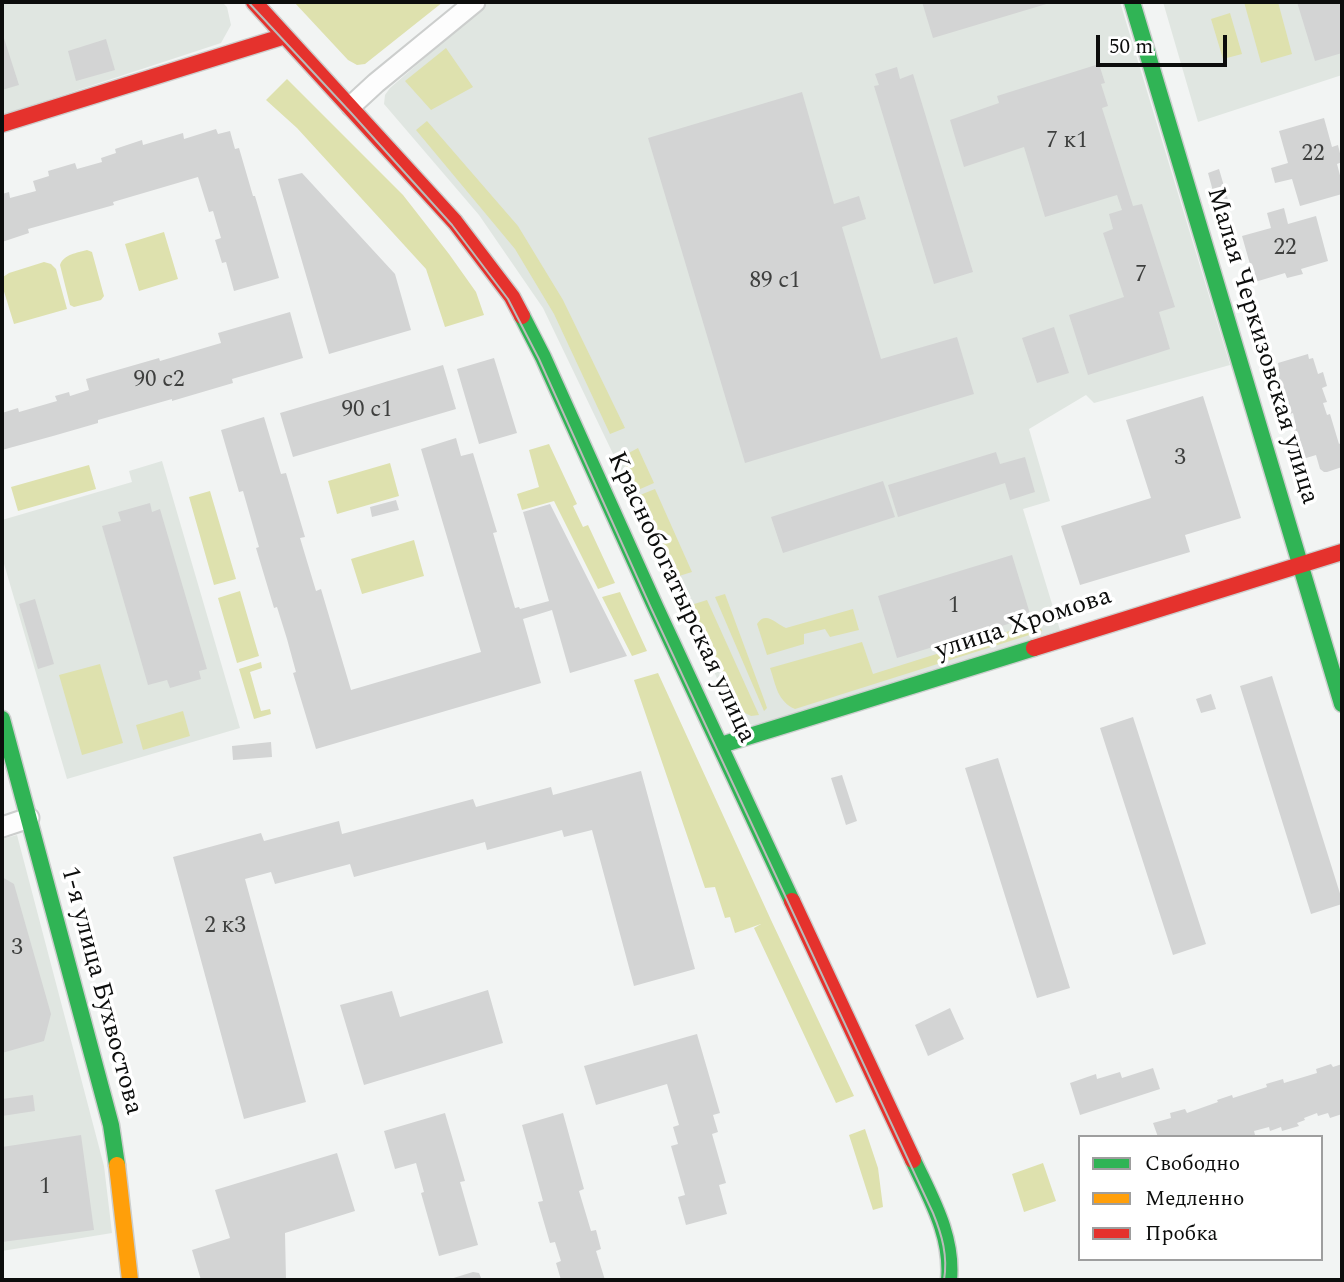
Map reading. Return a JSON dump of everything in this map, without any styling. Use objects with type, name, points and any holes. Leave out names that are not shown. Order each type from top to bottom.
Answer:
[{"type":"street","name":"Краснобогатырская улица","points":[[254,2],[456,222],[512,296],[937,1212],[948,1243],[949,1280]]},
{"type":"street","points":[[351,106],[475,2]]},
{"type":"street","name":"Малая Черкизовская улица","points":[[1132,2],[1342,704]]},
{"type":"street","points":[[2,124],[285,36]]},
{"type":"street","name":"улица Хромова","points":[[721,745],[1342,552]]},
{"type":"street","name":"1-я улица Бухвостова","points":[[2,719],[111,1125],[130,1280]]},
{"type":"street","points":[[2,827],[29,818]]},
{"type":"shaded area","points":[[2,2],[222,2],[227,7],[231,25],[221,43],[2,115]]},
{"type":"shaded area","points":[[489,2],[1120,2],[1230,365],[1094,403],[1086,395],[1029,429],[1050,501],[1023,509],[1060,630],[758,726],[741,722],[734,715],[543,308],[479,215],[384,104],[385,95],[390,88]]},
{"type":"shaded area","points":[[1163,2],[1342,2],[1342,75],[1198,122]]},
{"type":"shaded area","points":[[162,461],[240,728],[67,779],[2,557],[2,520],[132,482],[129,471]]},
{"type":"shaded area","points":[[17,835],[104,1166],[112,1233],[2,1251],[2,839]]},
{"type":"green space","points":[[294,2],[443,2],[365,64],[357,65],[348,60]]},
{"type":"green space","points":[[1244,2],[1278,2],[1292,54],[1261,63]]},
{"type":"green space","points":[[1230,13],[1242,54],[1223,59],[1211,19]]},
{"type":"green space","points":[[446,48],[473,87],[431,110],[405,81]]},
{"type":"green space","points":[[287,79],[403,195],[476,292],[484,315],[445,327],[426,269],[297,128],[266,100]]},
{"type":"green space","points":[[427,121],[518,226],[563,300],[625,428],[610,434],[554,314],[515,249],[416,130]]},
{"type":"green space","points":[[164,232],[178,279],[139,291],[125,244]]},
{"type":"green space","points":[[87,250],[92,252],[104,296],[101,300],[74,307],[70,305],[60,265],[68,256]]},
{"type":"green space","points":[[44,262],[56,269],[67,309],[14,324],[2,285],[3,277]]},
{"type":"green space","points":[[549,444],[577,504],[573,506],[583,527],[588,525],[615,583],[598,589],[554,501],[522,510],[517,494],[539,487],[529,450]]},
{"type":"green space","points":[[638,448],[654,483],[638,490],[621,457]]},
{"type":"green space","points":[[390,463],[399,496],[337,514],[328,481]]},
{"type":"green space","points":[[89,465],[96,489],[18,511],[11,487]]},
{"type":"green space","points":[[655,489],[692,572],[679,576],[640,495]]},
{"type":"green space","points":[[210,491],[236,579],[214,585],[189,497]]},
{"type":"green space","points":[[414,540],[424,576],[362,594],[351,559]]},
{"type":"green space","points":[[240,591],[259,656],[237,663],[218,598]]},
{"type":"green space","points":[[620,592],[647,651],[632,656],[602,597]]},
{"type":"green space","points":[[725,594],[767,708],[764,711],[715,597]]},
{"type":"green space","points":[[707,600],[759,715],[751,716],[741,711],[691,605]]},
{"type":"green space","points":[[853,609],[859,630],[830,637],[825,629],[804,634],[804,644],[767,655],[757,624],[760,620],[771,619],[786,628]]},
{"type":"green space","points":[[1038,622],[1042,631],[795,709],[784,702],[770,668],[862,642],[873,674]]},
{"type":"green space","points":[[261,662],[262,668],[250,672],[261,711],[270,709],[271,714],[254,719],[239,669]]},
{"type":"green space","points":[[100,664],[123,743],[82,755],[59,675]]},
{"type":"green space","points":[[658,673],[854,1096],[836,1103],[754,928],[761,924],[735,933],[730,917],[725,918],[715,887],[705,888],[634,680]]},
{"type":"green space","points":[[183,711],[190,736],[143,750],[136,725]]},
{"type":"green space","points":[[865,1129],[878,1168],[883,1207],[873,1210],[849,1135]]},
{"type":"green space","points":[[1043,1163],[1056,1201],[1024,1212],[1012,1174]]},
{"type":"building","points":[[922,2],[1053,2],[933,38]]},
{"type":"building","points":[[1297,2],[1342,2],[1342,53],[1315,61]]},
{"type":"building","points":[[2,32],[19,85],[2,90]]},
{"type":"building","points":[[106,39],[115,70],[76,81],[68,51]]},
{"type":"building","points":[[1099,64],[1105,83],[1101,84],[1108,106],[1102,108],[1133,206],[1142,204],[1175,307],[1159,312],[1170,349],[1088,375],[1069,315],[1124,297],[1103,233],[1113,229],[1109,214],[1122,210],[1117,195],[1045,217],[1024,147],[964,167],[950,120],[999,103],[997,96]]},
{"type":"building","points":[[897,67],[900,79],[913,74],[973,272],[934,284],[874,86],[879,85],[875,74]]},
{"type":"building","points":[[802,92],[834,204],[859,196],[866,219],[842,227],[881,359],[957,337],[974,394],[745,463],[648,138]]},
{"type":"building","points":[[1324,118],[1332,147],[1338,145],[1342,162],[1337,164],[1342,194],[1300,206],[1292,179],[1275,183],[1271,168],[1288,163],[1279,131]]},
{"type":"building","points":[[216,129],[218,134],[230,131],[235,149],[239,148],[279,278],[234,291],[226,262],[222,263],[215,240],[221,238],[213,211],[209,212],[198,177],[113,202],[114,205],[28,229],[29,233],[2,242],[2,194],[9,192],[10,198],[36,191],[33,181],[49,176],[48,171],[75,163],[77,169],[102,162],[101,158],[116,153],[115,149],[142,140],[143,145],[183,133],[184,139]]},
{"type":"building","points":[[1219,169],[1231,210],[1219,213],[1208,173]]},
{"type":"building","points":[[302,173],[395,274],[411,330],[329,354],[278,179]]},
{"type":"building","points":[[1284,208],[1288,224],[1316,216],[1328,261],[1301,269],[1303,274],[1287,278],[1285,273],[1255,282],[1242,236],[1271,228],[1267,213]]},
{"type":"building","points":[[290,312],[303,358],[232,379],[233,383],[2,450],[2,413],[18,408],[19,412],[57,401],[55,396],[69,392],[70,396],[89,390],[86,379],[221,343],[218,333]]},
{"type":"building","points":[[1054,327],[1069,373],[1037,383],[1022,338]]},
{"type":"building","points":[[1308,354],[1309,359],[1313,358],[1318,374],[1323,372],[1327,386],[1322,388],[1327,402],[1323,403],[1327,415],[1330,414],[1339,444],[1342,442],[1342,467],[1327,472],[1320,469],[1316,455],[1303,459],[1296,454],[1293,445],[1296,437],[1293,427],[1296,426],[1293,413],[1290,414],[1276,369],[1279,369],[1278,363]]},
{"type":"building","points":[[494,358],[517,433],[479,444],[457,369]]},
{"type":"building","points":[[443,365],[456,409],[293,457],[280,413]]},
{"type":"building","points":[[1203,396],[1241,518],[1185,535],[1190,552],[1080,585],[1061,526],[1151,498],[1126,420]]},
{"type":"building","points":[[264,417],[281,474],[286,473],[305,537],[300,538],[316,591],[321,589],[351,690],[481,652],[421,449],[456,438],[461,456],[473,453],[497,532],[493,533],[515,608],[549,601],[523,512],[550,504],[627,656],[570,673],[552,610],[523,619],[541,683],[316,749],[293,673],[296,672],[287,639],[277,607],[274,608],[256,548],[259,547],[243,491],[239,492],[221,430]]},
{"type":"building","points":[[996,452],[1000,464],[1025,457],[1035,492],[1010,500],[1005,483],[898,517],[888,485]]},
{"type":"building","points":[[883,481],[895,517],[783,553],[771,517]]},
{"type":"building","points":[[396,500],[399,510],[372,517],[370,507]]},
{"type":"building","points":[[150,503],[152,512],[160,509],[207,669],[199,671],[201,679],[170,688],[167,680],[148,685],[102,526],[121,521],[118,512]]},
{"type":"building","points":[[1012,555],[1031,617],[897,658],[878,596]]},
{"type":"building","points":[[35,599],[54,664],[38,669],[19,604]]},
{"type":"building","points":[[1272,676],[1342,900],[1342,904],[1311,914],[1240,686]]},
{"type":"building","points":[[1211,694],[1216,709],[1201,713],[1196,699]]},
{"type":"building","points":[[1133,717],[1206,944],[1173,955],[1100,728]]},
{"type":"building","points":[[271,742],[272,757],[233,760],[232,746]]},
{"type":"building","points":[[998,758],[1070,988],[1037,998],[965,768]]},
{"type":"building","points":[[641,771],[695,969],[634,986],[592,830],[564,837],[562,830],[487,850],[485,842],[354,877],[350,864],[275,884],[271,872],[245,879],[306,1102],[244,1119],[173,857],[261,833],[264,841],[339,821],[342,834],[473,799],[476,807],[551,787],[553,795]]},
{"type":"building","points":[[842,775],[857,821],[846,825],[831,778]]},
{"type":"building","points":[[2,877],[14,884],[51,1014],[44,1041],[2,1053]]},
{"type":"building","points":[[488,990],[503,1043],[364,1085],[340,1005],[392,991],[400,1017]]},
{"type":"building","points":[[950,1008],[964,1039],[928,1056],[915,1025]]},
{"type":"building","points":[[697,1034],[720,1113],[713,1115],[718,1132],[712,1134],[726,1183],[719,1185],[727,1214],[686,1225],[678,1197],[685,1195],[671,1146],[678,1144],[673,1127],[679,1125],[667,1084],[596,1105],[584,1066]]},
{"type":"building","points":[[1342,1064],[1342,1114],[1330,1118],[1328,1113],[1318,1116],[1317,1113],[1297,1123],[1299,1126],[1282,1131],[1281,1127],[1270,1131],[1269,1127],[1254,1131],[1255,1135],[1157,1135],[1153,1123],[1171,1118],[1170,1113],[1185,1109],[1187,1113],[1232,1095],[1233,1098],[1267,1087],[1266,1084],[1283,1079],[1284,1083],[1317,1073],[1316,1069]]},
{"type":"building","points":[[1153,1068],[1160,1089],[1080,1115],[1070,1083],[1096,1074],[1097,1079],[1120,1072],[1122,1078]]},
{"type":"building","points":[[33,1095],[35,1111],[2,1116],[2,1099]]},
{"type":"building","points":[[445,1113],[465,1181],[460,1182],[478,1245],[439,1256],[421,1193],[424,1192],[416,1163],[395,1169],[384,1131]]},
{"type":"building","points":[[563,1113],[584,1189],[579,1191],[591,1231],[596,1230],[601,1249],[596,1251],[605,1280],[561,1280],[556,1263],[561,1261],[555,1242],[550,1243],[538,1202],[543,1201],[522,1125]]},
{"type":"building","points":[[81,1135],[94,1230],[2,1242],[2,1147]]},
{"type":"building","points":[[337,1153],[355,1211],[285,1233],[286,1280],[201,1280],[192,1250],[230,1238],[215,1190]]},
{"type":"building","points":[[473,1272],[479,1273],[482,1280],[447,1280]]},
{"type":"tram line","points":[[248,2],[452,225],[508,299],[539,359],[651,608],[933,1213],[943,1246],[944,1280]]},
{"type":"traffic: fast","points":[[1132,2],[1342,704]]},
{"type":"traffic: fast","points":[[522,316],[792,901]]},
{"type":"traffic: fast","points":[[721,745],[1034,648]]},
{"type":"traffic: fast","points":[[2,719],[111,1125],[117,1165]]},
{"type":"traffic: fast","points":[[913,1160],[944,1233],[948,1248],[949,1280]]},
{"type":"traffic: slow","points":[[117,1165],[130,1280]]},
{"type":"traffic: jam","points":[[254,2],[455,222],[512,297],[522,316]]},
{"type":"traffic: jam","points":[[2,124],[285,36]]},
{"type":"traffic: jam","points":[[1034,648],[1342,552]]},
{"type":"traffic: jam","points":[[792,901],[913,1160]]}]
